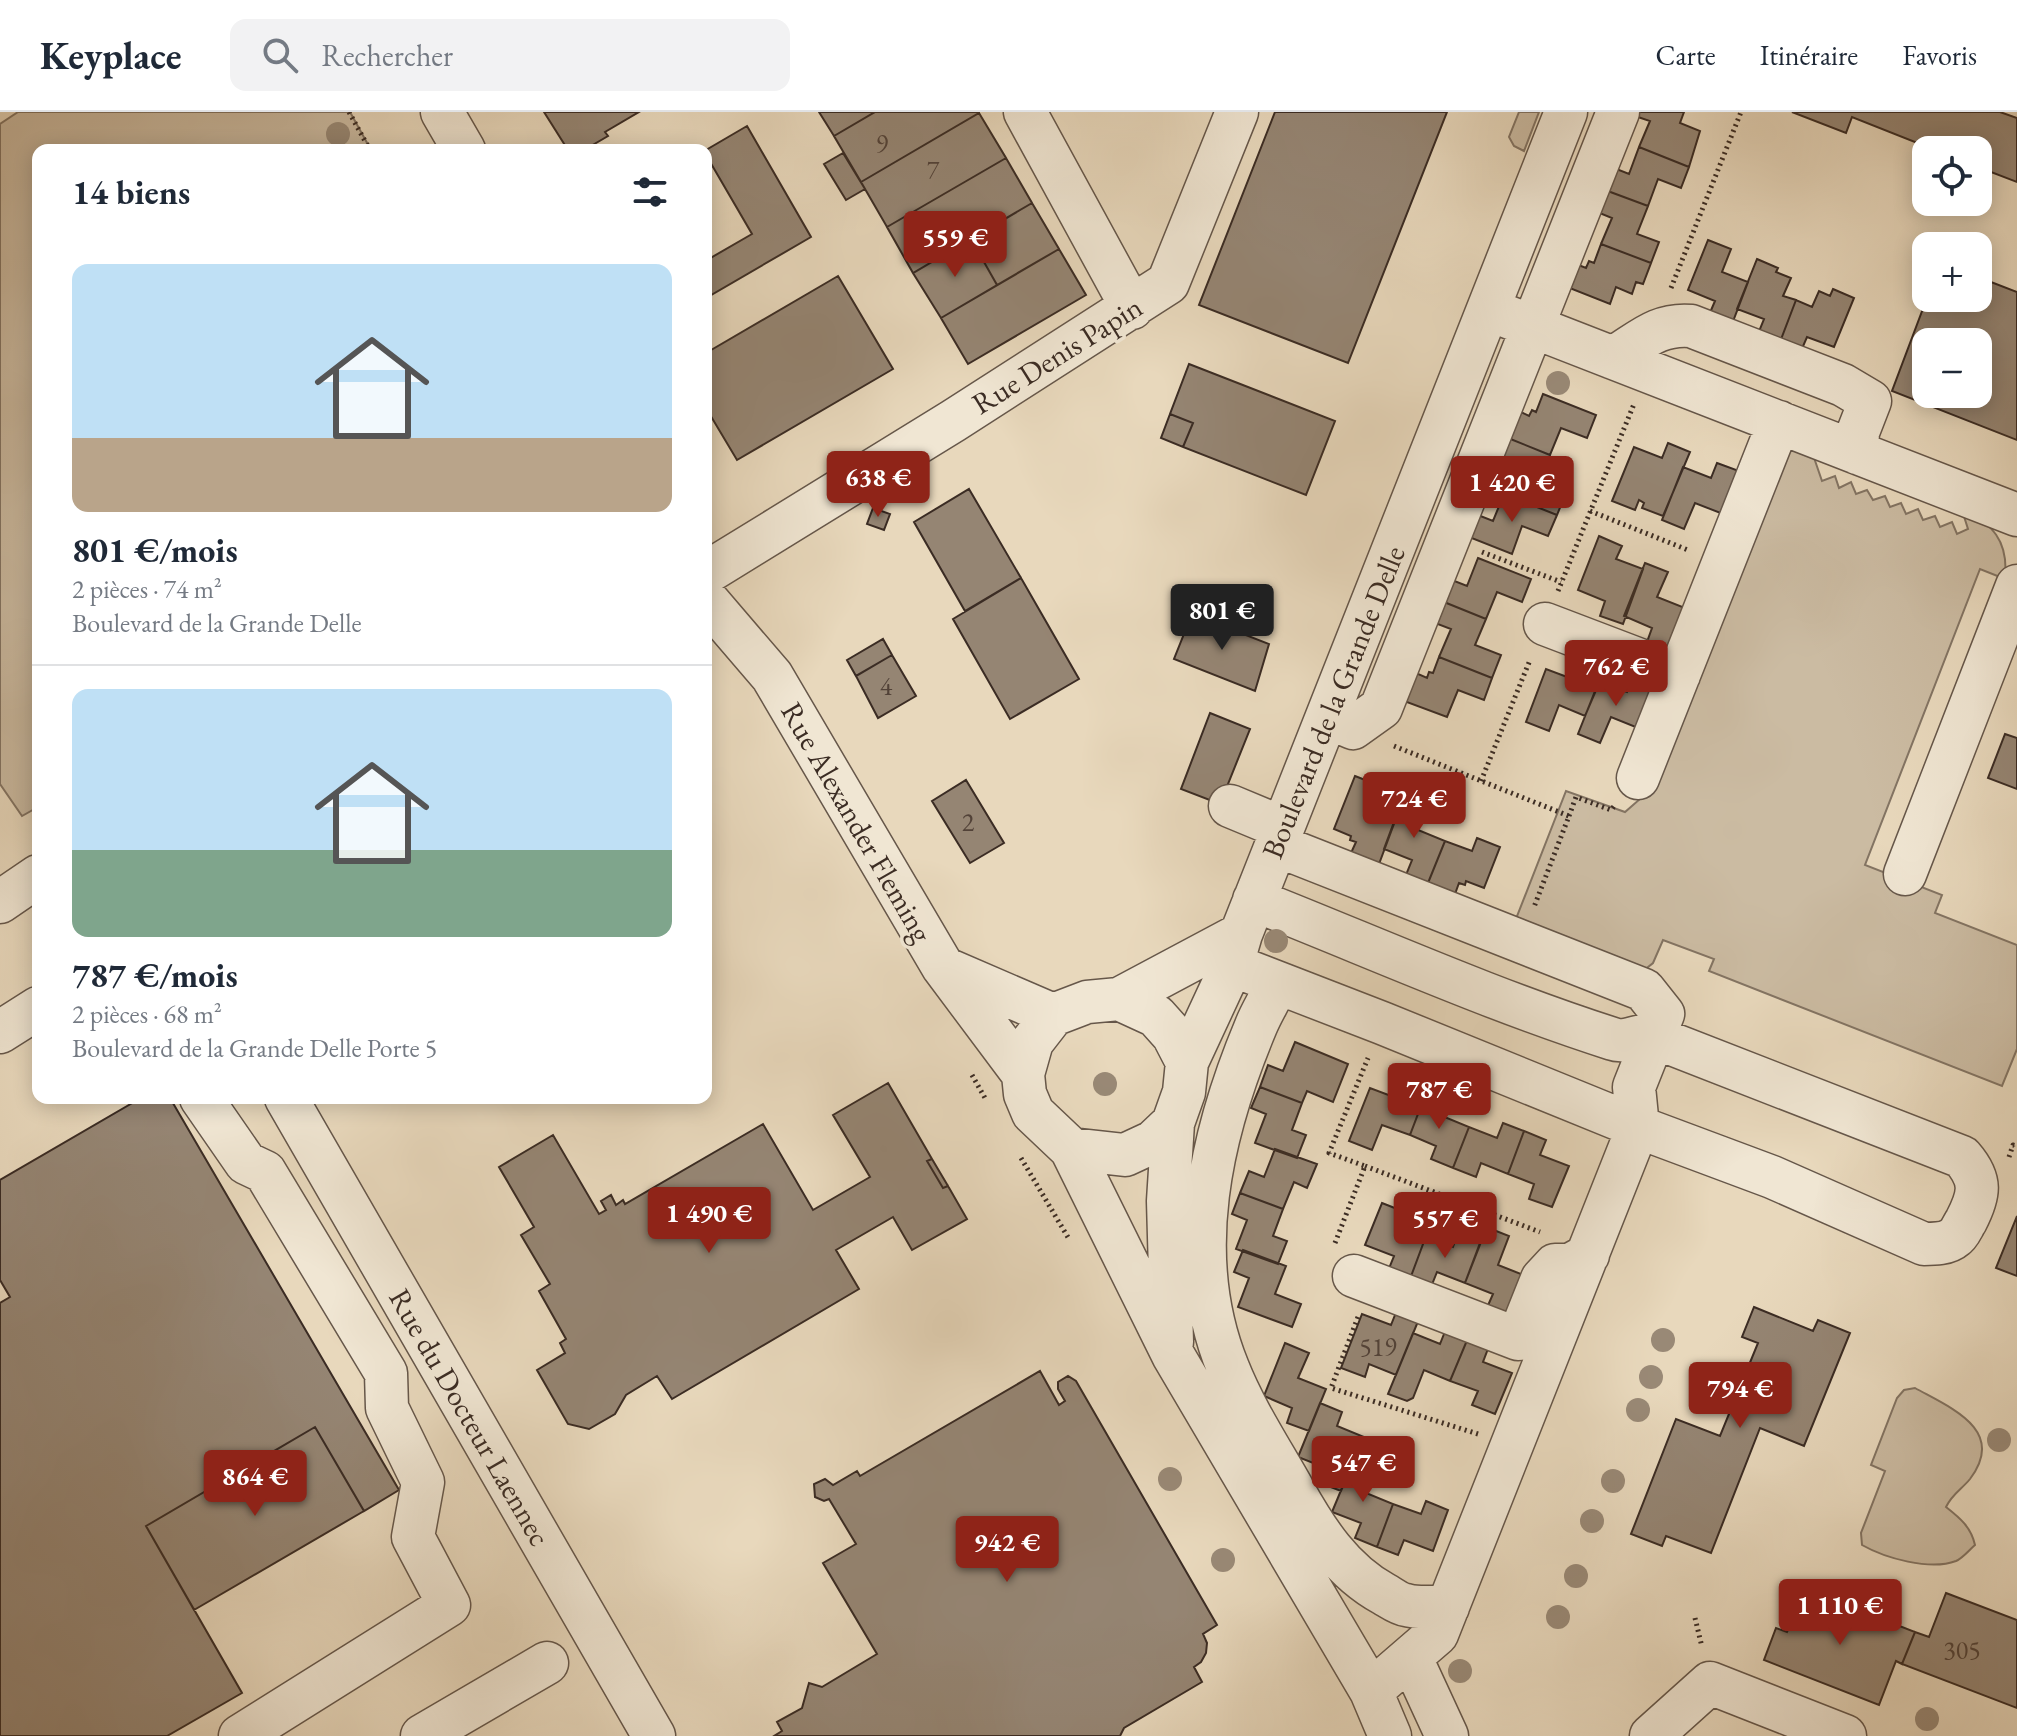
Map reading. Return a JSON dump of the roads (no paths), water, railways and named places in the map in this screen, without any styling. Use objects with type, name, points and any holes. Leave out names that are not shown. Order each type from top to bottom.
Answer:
[{"type":"street","points":[[442,112],[461,144]]},
{"type":"street","points":[[1025,112],[1132,308]]},
{"type":"street","name":"Rue Denis Papin","points":[[712,569],[1168,283],[1237,112]]},
{"type":"street","name":"Boulevard de la Grande Delle","points":[[1187,1062],[1280,836],[1340,722],[1488,309],[1566,112]]},
{"type":"street","points":[[1340,722],[1381,708],[1618,112]]},
{"type":"street","points":[[1488,309],[2017,515]]},
{"type":"street","points":[[1630,365],[1647,335],[1673,324],[1691,326],[1843,385],[1870,401],[1858,432],[1857,453]]},
{"type":"street","points":[[1638,778],[1779,422]]},
{"type":"street","points":[[1905,874],[2017,586]]},
{"type":"street","name":"Rue Alexander Fleming","points":[[712,606],[772,676],[943,967],[1023,1074]]},
{"type":"street","points":[[1545,624],[1679,675]]},
{"type":"street","name":"Rue Alexander Fleming","points":[[712,634],[772,676]]},
{"type":"street","points":[[1230,806],[1280,836],[1521,942],[1644,990],[1663,1014],[1634,1087],[1638,1127],[1571,1260],[1512,1445],[1437,1634],[1371,1691]]},
{"type":"street","points":[[0,902],[32,880]]},
{"type":"street","points":[[1242,933],[1277,983],[1772,1177],[1924,1244],[1940,1243],[1956,1237],[1979,1190],[1974,1171],[1962,1157],[1647,1034],[1618,1041],[1531,1010],[1242,933],[1119,999],[1087,1002],[1053,1015],[1032,1042],[1023,1074],[1025,1094],[1033,1113],[1071,1149],[1173,1355],[1371,1691],[1390,1736]]},
{"type":"street","name":"Rue Alexander Fleming","points":[[943,967],[1053,1015]]},
{"type":"street","points":[[1277,983],[1238,1073],[1209,1172],[1204,1268],[1211,1316],[1226,1365],[1250,1415],[1309,1518],[1333,1553],[1373,1588],[1405,1605],[1448,1607]]},
{"type":"street","points":[[1119,999],[1156,1016],[1173,1035],[1187,1062],[1184,1092],[1173,1123],[1168,1201],[1173,1355]]},
{"type":"street","points":[[0,1032],[32,1012]]},
{"type":"street","points":[[205,1104],[246,1163],[265,1172],[386,1373],[387,1408],[423,1482],[413,1537],[449,1605],[240,1736]]},
{"type":"street","name":"Rue du Docteur Laennec","points":[[289,1104],[654,1736]]},
{"type":"street","points":[[1071,1149],[1125,1155],[1153,1142],[1173,1123]]},
{"type":"street","points":[[1352,1269],[1518,1339],[1542,1279],[1571,1260]]},
{"type":"street","points":[[1411,1658],[1447,1736]]},
{"type":"street","points":[[431,1734],[547,1663]]},
{"type":"street","points":[[1667,1731],[1710,1683],[1845,1736]]}]
